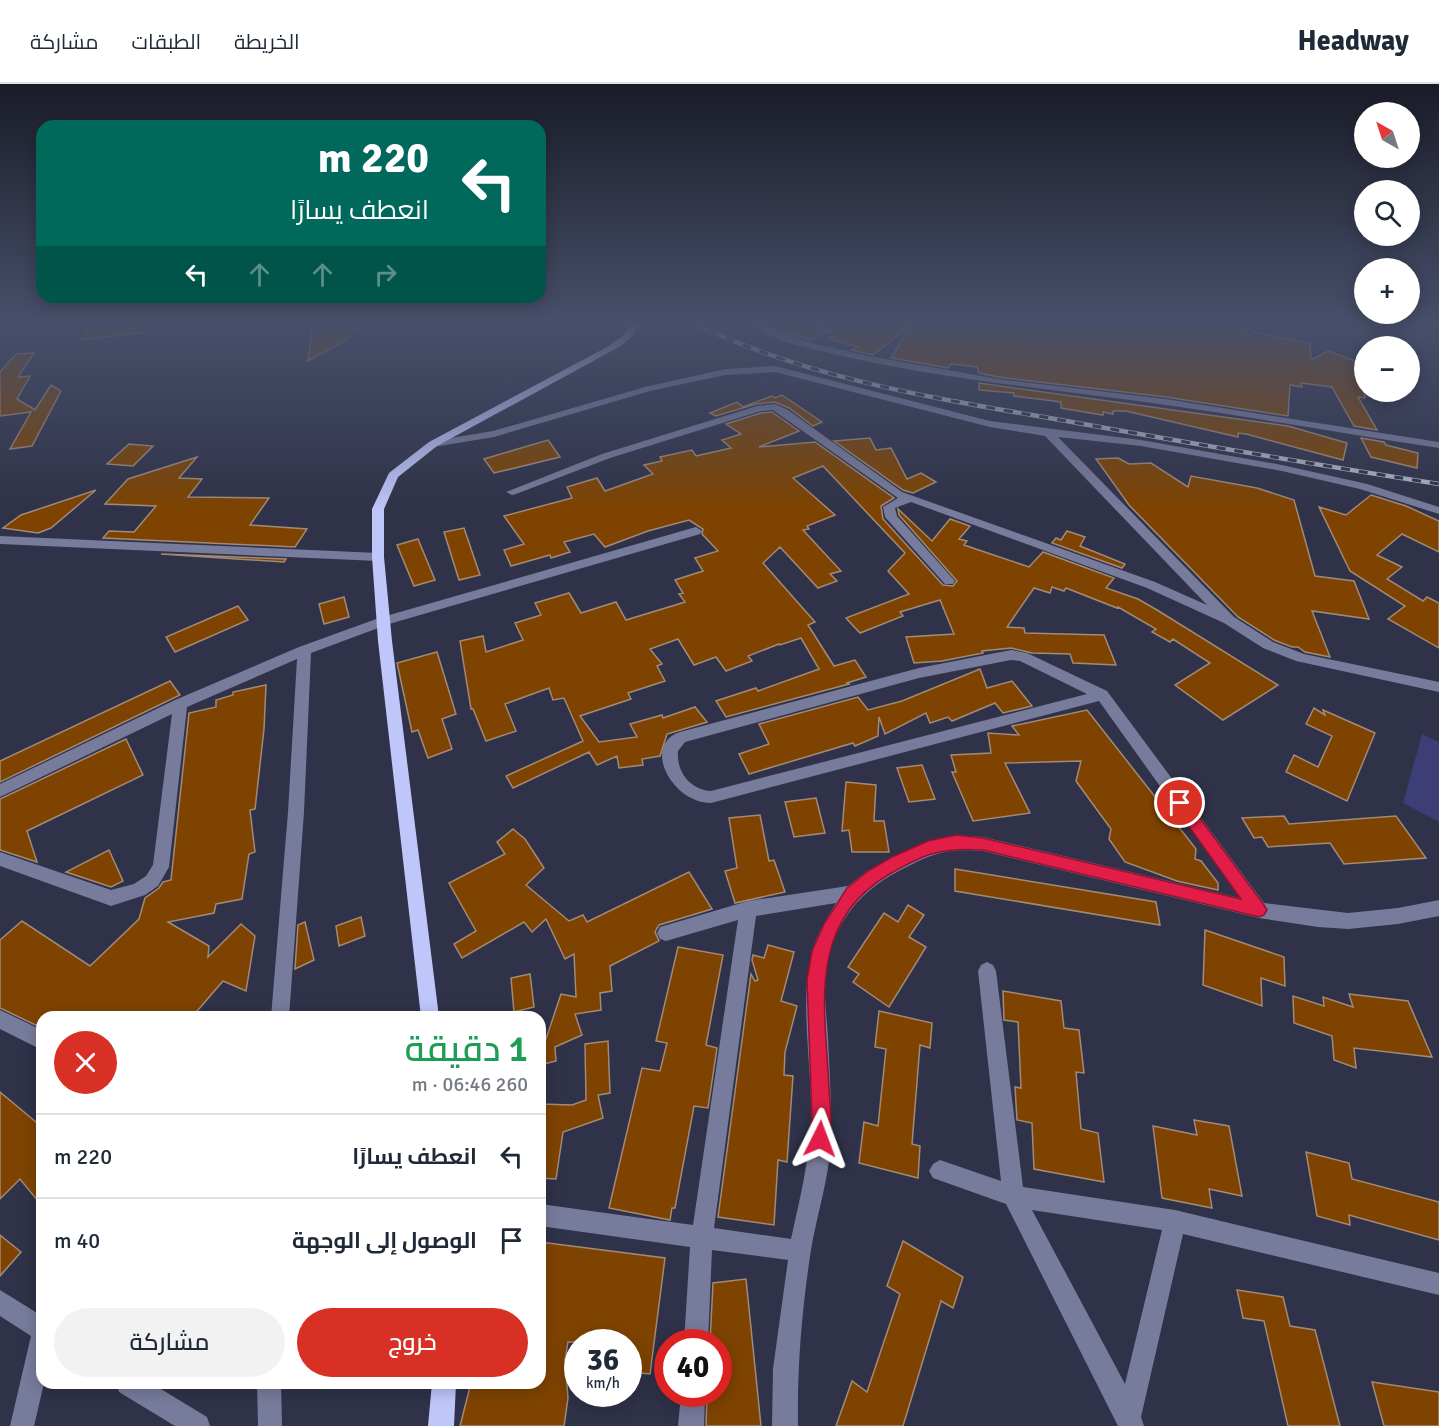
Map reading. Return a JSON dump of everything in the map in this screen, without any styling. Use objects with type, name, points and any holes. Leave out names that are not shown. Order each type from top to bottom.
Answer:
[{"type":"main road","points":[[429,1011],[397,756],[378,557],[378,509],[393,475],[433,444],[541,386]]},
{"type":"main road","points":[[441,1426],[444,1389]]},
{"type":"street","points":[[433,444],[495,434],[663,386]]},
{"type":"street","points":[[840,386],[990,424],[1141,443],[1282,468],[1363,486],[1439,511]]},
{"type":"street","points":[[1028,386],[1166,402],[1439,445]]},
{"type":"street","points":[[512,492],[606,456],[684,430],[770,407],[785,412],[890,489],[911,499],[1151,585],[1229,620],[1268,645],[1301,658],[1439,687]]},
{"type":"street","points":[[1048,433],[1229,620]]},
{"type":"street","points":[[911,499],[899,501],[889,507],[891,517],[949,581]]},
{"type":"street","points":[[0,791],[180,704],[304,650],[384,621],[696,531]]},
{"type":"street","points":[[0,540],[378,557]]},
{"type":"street","points":[[280,1011],[296,812],[304,650]]},
{"type":"street","points":[[1102,695],[711,797],[692,793],[673,770],[669,758],[669,749],[680,738],[919,673],[1011,655],[1022,656],[1102,695],[1259,910]]},
{"type":"street","points":[[0,859],[111,898],[139,890],[152,881],[161,867],[180,704]]},
{"type":"street","points":[[785,1426],[785,1369],[800,1251],[818,1162],[822,1116],[816,980],[821,951],[830,929],[852,893],[873,876],[928,848],[956,842],[983,844],[1259,910],[1348,921],[1398,916],[1439,908]]},
{"type":"street","points":[[666,933],[748,909],[852,893]]},
{"type":"street","points":[[697,1329],[702,1237],[748,909]]},
{"type":"street","points":[[987,971],[1012,1196],[1130,1422]]},
{"type":"street","points":[[0,1019],[36,1037]]},
{"type":"street","points":[[940,1171],[1012,1196],[1175,1221],[1439,1284]]},
{"type":"street","points":[[546,1216],[800,1251]]},
{"type":"street","points":[[1130,1422],[1175,1221]]},
{"type":"street","points":[[0,1302],[36,1326]]},
{"type":"street","points":[[22,1426],[36,1364]]},
{"type":"street","points":[[138,1389],[198,1426]]},
{"type":"street","points":[[269,1389],[270,1426]]},
{"type":"street","points":[[691,1426],[692,1407]]},
{"type":"shaded area","points":[[1422,734],[1439,742],[1439,822],[1403,803]]},
{"type":"building","points":[[0,386],[25,386],[17,399],[35,410],[51,386],[61,391],[32,446],[10,449],[31,412],[0,416]]},
{"type":"building","points":[[979,386],[998,386],[1288,426],[1347,443],[1343,460],[1246,434],[1238,433],[1238,437],[1126,411],[1113,411],[1113,414],[1103,412],[1103,415],[1061,408],[1061,402],[1014,396],[1014,393],[979,390]]},
{"type":"building","points":[[1070,386],[1290,386],[1288,416],[1166,397]]},
{"type":"building","points":[[1321,386],[1354,386],[1354,402],[1361,402],[1377,430],[1354,426],[1332,387]]},
{"type":"building","points":[[782,395],[822,422],[813,426],[789,408],[775,402],[756,404],[716,416],[710,413],[737,402],[743,407],[772,396],[775,398]]},
{"type":"building","points":[[772,412],[799,431],[759,447],[815,442],[894,498],[881,506],[883,519],[943,585],[953,586],[957,581],[899,515],[898,509],[932,541],[950,519],[970,526],[959,539],[967,541],[964,545],[1029,567],[1043,552],[1114,578],[1106,588],[1138,599],[1278,685],[1223,720],[1175,685],[1210,663],[1173,639],[1170,642],[1152,632],[1156,629],[1118,607],[1066,588],[1064,591],[1052,587],[1050,593],[1034,588],[1007,627],[1024,628],[1025,633],[1104,635],[1116,665],[1073,663],[1070,654],[1032,653],[1011,648],[982,651],[983,653],[942,661],[914,663],[906,637],[954,634],[940,600],[900,612],[903,616],[860,633],[846,618],[909,594],[888,571],[905,553],[823,466],[793,478],[835,515],[807,526],[809,529],[803,530],[841,571],[830,574],[837,581],[818,588],[780,547],[763,563],[815,622],[808,625],[834,666],[855,660],[866,677],[847,683],[849,684],[726,717],[716,701],[756,688],[758,691],[819,669],[801,638],[748,656],[752,661],[726,671],[716,657],[694,665],[678,639],[650,649],[662,664],[657,666],[665,681],[628,693],[631,699],[580,716],[599,742],[637,737],[630,724],[662,715],[663,718],[695,707],[707,722],[667,734],[660,756],[642,759],[643,765],[619,768],[617,756],[597,765],[589,752],[513,788],[506,776],[583,741],[564,698],[553,700],[549,688],[505,704],[516,731],[486,741],[473,709],[471,709],[460,641],[483,636],[486,652],[523,640],[515,623],[541,615],[535,603],[569,593],[581,613],[616,602],[626,620],[685,602],[679,594],[683,593],[675,580],[703,571],[695,558],[718,551],[702,534],[703,529],[689,520],[648,531],[605,547],[594,534],[564,542],[570,552],[511,566],[504,550],[524,544],[504,516],[572,498],[567,487],[597,478],[605,491],[653,474],[644,465],[662,461],[660,457],[692,450],[696,456],[731,448],[722,440],[741,434],[726,424],[761,413]]},
{"type":"building","points":[[870,438],[876,450],[891,448],[907,479],[921,473],[936,482],[913,493],[903,490],[834,441]]},
{"type":"building","points":[[1361,438],[1384,442],[1386,445],[1418,453],[1417,468],[1371,457]]},
{"type":"building","points":[[548,440],[560,457],[494,473],[484,459]]},
{"type":"building","points":[[129,444],[153,446],[133,466],[107,464]]},
{"type":"building","points":[[197,457],[179,478],[202,479],[188,497],[269,498],[250,525],[307,529],[295,547],[103,538],[109,531],[134,532],[156,506],[105,504],[128,479]]},
{"type":"building","points":[[1118,458],[1129,464],[1151,463],[1188,487],[1191,476],[1257,488],[1294,500],[1315,576],[1354,581],[1369,619],[1312,611],[1330,657],[1305,652],[1298,647],[1274,640],[1238,617],[1129,505],[1096,459]]},
{"type":"building","points":[[96,490],[51,528],[38,533],[3,528],[21,515]]},
{"type":"building","points":[[1371,495],[1406,506],[1439,521],[1439,552],[1402,534],[1377,555],[1402,567],[1387,579],[1423,601],[1427,597],[1439,603],[1439,648],[1388,619],[1405,606],[1350,571],[1319,507],[1346,515]]},
{"type":"building","points":[[464,528],[480,575],[459,580],[444,532]]},
{"type":"building","points":[[1067,531],[1085,537],[1080,546],[1125,564],[1122,568],[1052,543],[1056,538],[1061,540]]},
{"type":"building","points":[[418,539],[435,580],[414,586],[397,545]]},
{"type":"building","points":[[162,554],[286,559],[284,562]]},
{"type":"building","points":[[344,597],[349,617],[324,624],[319,604]]},
{"type":"building","points":[[238,606],[248,620],[175,652],[166,637]]},
{"type":"building","points":[[437,652],[456,714],[442,719],[452,749],[428,758],[418,730],[412,732],[397,663]]},
{"type":"building","points":[[980,669],[987,688],[1012,681],[1032,706],[1003,713],[995,703],[952,721],[948,717],[930,723],[926,713],[885,734],[879,717],[878,736],[855,746],[853,743],[749,774],[739,754],[769,744],[759,724],[858,697],[868,710],[902,701]]},
{"type":"building","points":[[170,681],[180,695],[0,782],[0,761]]},
{"type":"building","points":[[266,685],[264,729],[255,809],[250,810],[255,852],[249,854],[242,899],[216,904],[214,913],[168,922],[209,946],[208,957],[241,924],[255,936],[246,991],[223,981],[197,1011],[36,1011],[36,1025],[0,1008],[0,940],[22,921],[90,966],[139,919],[145,898],[159,888],[163,882],[171,880],[189,713],[216,707],[216,700],[233,695],[233,692]]},
{"type":"building","points":[[1314,708],[1325,715],[1323,710],[1375,733],[1347,801],[1286,772],[1294,755],[1318,767],[1332,736],[1306,724]]},
{"type":"building","points":[[1087,710],[1196,849],[1195,859],[1201,861],[1218,883],[1218,890],[1177,881],[1125,862],[1109,839],[1111,829],[1076,781],[1081,761],[1005,763],[1030,813],[973,821],[952,772],[956,772],[951,755],[991,753],[988,733],[1019,735],[1012,726]]},
{"type":"building","points":[[126,739],[143,775],[27,831],[37,862],[0,850],[0,799]]},
{"type":"building","points":[[922,765],[935,799],[909,802],[897,768]]},
{"type":"building","points":[[846,782],[876,785],[874,821],[884,821],[889,852],[852,852],[849,830],[842,831]]},
{"type":"building","points":[[816,798],[825,833],[794,837],[785,802]]},
{"type":"building","points":[[760,815],[769,861],[774,860],[785,892],[735,903],[725,871],[737,868],[729,818]]},
{"type":"building","points":[[1284,816],[1289,824],[1396,816],[1426,858],[1344,864],[1330,843],[1268,847],[1262,837],[1254,838],[1242,818]]},
{"type":"building","points":[[513,829],[525,839],[544,868],[526,885],[569,921],[583,915],[587,922],[689,872],[712,909],[659,925],[655,932],[659,941],[610,966],[612,991],[600,993],[601,1010],[575,1014],[582,1035],[555,1047],[556,1061],[546,1064],[546,1039],[561,994],[576,997],[574,954],[565,959],[546,919],[532,932],[524,922],[462,958],[454,944],[476,931],[449,883],[505,854],[497,842]]},
{"type":"building","points":[[109,850],[123,881],[111,887],[66,872]]},
{"type":"building","points":[[955,869],[1156,902],[1160,925],[955,891]]},
{"type":"building","points":[[908,905],[924,915],[909,937],[926,947],[889,1007],[853,982],[859,974],[848,967],[884,913],[898,922]]},
{"type":"building","points":[[361,917],[365,936],[339,946],[336,926]]},
{"type":"building","points":[[305,922],[314,960],[295,969],[298,925]]},
{"type":"building","points":[[1205,930],[1284,957],[1285,986],[1261,978],[1262,1006],[1203,985]]},
{"type":"building","points":[[768,945],[794,952],[781,1001],[797,1006],[785,1052],[784,1075],[793,1076],[787,1162],[778,1160],[774,1225],[718,1217],[751,974],[755,981],[758,980],[752,960],[753,955],[764,958]]},
{"type":"building","points":[[678,947],[723,955],[706,1045],[717,1048],[708,1108],[694,1106],[675,1208],[672,1208],[670,1220],[609,1208],[642,1068],[660,1071],[667,1043],[656,1041]]},
{"type":"building","points":[[530,974],[534,1007],[514,1011],[511,978]]},
{"type":"building","points":[[1003,991],[1061,1001],[1064,1028],[1079,1030],[1084,1073],[1076,1072],[1081,1129],[1098,1133],[1104,1182],[1034,1169],[1032,1123],[1017,1120],[1015,1087],[1021,1088],[1018,1022],[1004,1020]]},
{"type":"building","points":[[1349,994],[1408,1001],[1432,1057],[1354,1048],[1356,1068],[1334,1060],[1332,1036],[1294,1023],[1293,996],[1324,1006],[1323,997],[1353,1007]]},
{"type":"building","points":[[879,1011],[932,1023],[930,1048],[920,1045],[912,1144],[920,1146],[918,1178],[859,1163],[864,1122],[878,1126],[886,1049],[875,1047]]},
{"type":"building","points":[[608,1041],[610,1093],[598,1095],[603,1118],[563,1132],[556,1179],[546,1178],[546,1104],[572,1105],[586,1100],[585,1044]]},
{"type":"building","points":[[0,1092],[36,1122],[36,1199],[20,1179],[0,1199]]},
{"type":"building","points":[[1194,1120],[1229,1126],[1242,1196],[1209,1189],[1212,1208],[1162,1198],[1153,1126],[1197,1135]]},
{"type":"building","points":[[1306,1152],[1349,1163],[1352,1179],[1439,1202],[1439,1240],[1349,1215],[1350,1225],[1317,1216]]},
{"type":"building","points":[[0,1235],[21,1252],[0,1276]]},
{"type":"building","points":[[903,1241],[963,1277],[953,1308],[941,1301],[903,1426],[836,1426],[852,1381],[867,1392],[900,1294],[887,1286]]},
{"type":"building","points":[[546,1243],[665,1258],[654,1329],[650,1374],[642,1373],[642,1329],[564,1329],[564,1407],[567,1407],[564,1426],[460,1426],[469,1389],[546,1389]]},
{"type":"building","points":[[746,1279],[761,1426],[706,1426],[707,1407],[732,1407],[732,1329],[711,1329],[713,1283]]},
{"type":"building","points":[[1237,1290],[1283,1297],[1290,1326],[1315,1330],[1340,1426],[1288,1426],[1264,1321],[1243,1318]]},
{"type":"building","points":[[1372,1382],[1439,1392],[1439,1426],[1384,1426]]},
{"type":"railway","points":[[877,386],[961,403],[1439,484]]},
{"type":"route","points":[[820,1139],[822,1116],[816,980],[821,951],[830,929],[852,893],[873,876],[898,862],[928,848],[956,842],[983,844],[1259,910],[1180,803]]}]
